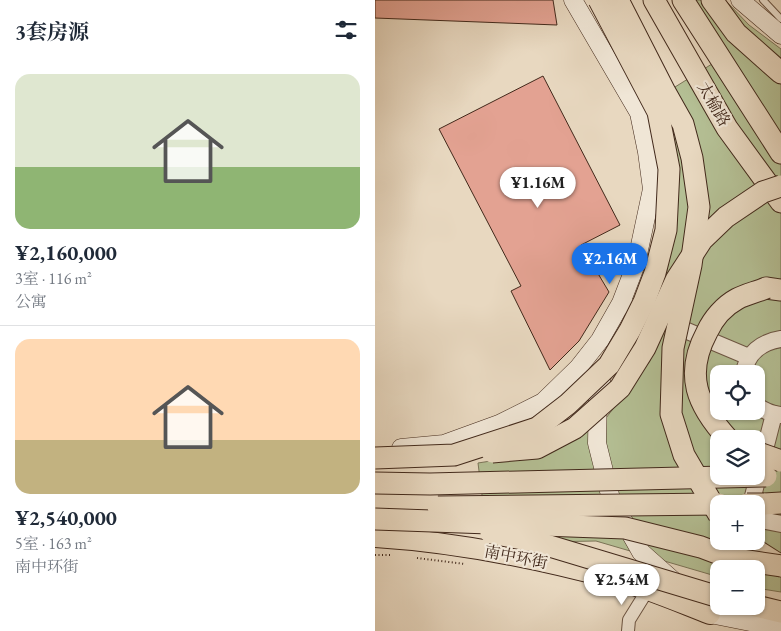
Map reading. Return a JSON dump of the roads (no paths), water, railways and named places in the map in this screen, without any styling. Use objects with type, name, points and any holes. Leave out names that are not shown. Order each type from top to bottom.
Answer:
[{"type":"highway","points":[[454,455],[537,428],[568,404],[609,365],[631,330],[655,273],[666,230],[669,169],[658,112],[599,0]]},
{"type":"highway","points":[[618,0],[683,124],[692,158],[699,208],[691,265],[673,348],[671,414],[684,455],[710,500]]},
{"type":"highway","name":"太榆路","points":[[654,0],[727,128],[781,202]]},
{"type":"highway","name":"太榆路","points":[[683,0],[781,153]]},
{"type":"highway","points":[[712,0],[736,33],[781,72]]},
{"type":"highway","points":[[375,458],[454,455],[537,448],[575,428],[620,388],[645,348],[676,280],[702,240],[726,217],[763,192],[781,186]]},
{"type":"highway","points":[[720,430],[703,406],[697,391],[695,367],[700,344],[714,319],[736,299],[766,288],[781,290]]},
{"type":"highway","points":[[765,455],[781,461]]},
{"type":"highway","points":[[375,483],[430,484],[781,476]]},
{"type":"highway","points":[[375,508],[710,504]]},
{"type":"highway","points":[[765,504],[781,504]]},
{"type":"highway","points":[[375,518],[625,528],[701,547],[730,558],[781,566]]},
{"type":"highway","points":[[417,520],[533,541],[710,604]]},
{"type":"highway","points":[[756,550],[781,566]]},
{"type":"highway","points":[[765,608],[781,612]]},
{"type":"main road","points":[[573,0],[639,112],[652,189],[636,264],[621,303],[598,393],[597,443],[611,499],[641,552],[710,602]]},
{"type":"main road","points":[[740,0],[781,35]]},
{"type":"main road","points":[[375,450],[444,444],[499,424],[543,402],[578,368],[600,340],[621,303]]},
{"type":"main road","name":"南中环街","points":[[375,537],[416,540],[518,556],[615,579],[647,591],[710,605]]},
{"type":"main road","points":[[742,615],[781,628]]},
{"type":"street","points":[[621,303],[749,357]]},
{"type":"street","points":[[747,365],[749,357],[758,347],[770,341],[781,339]]},
{"type":"street","points":[[754,495],[777,415],[765,411]]},
{"type":"street","points":[[765,521],[781,524]]},
{"type":"street","points":[[628,631],[629,620],[647,591]]},
{"type":"lane","points":[[763,0],[781,19]]}]
